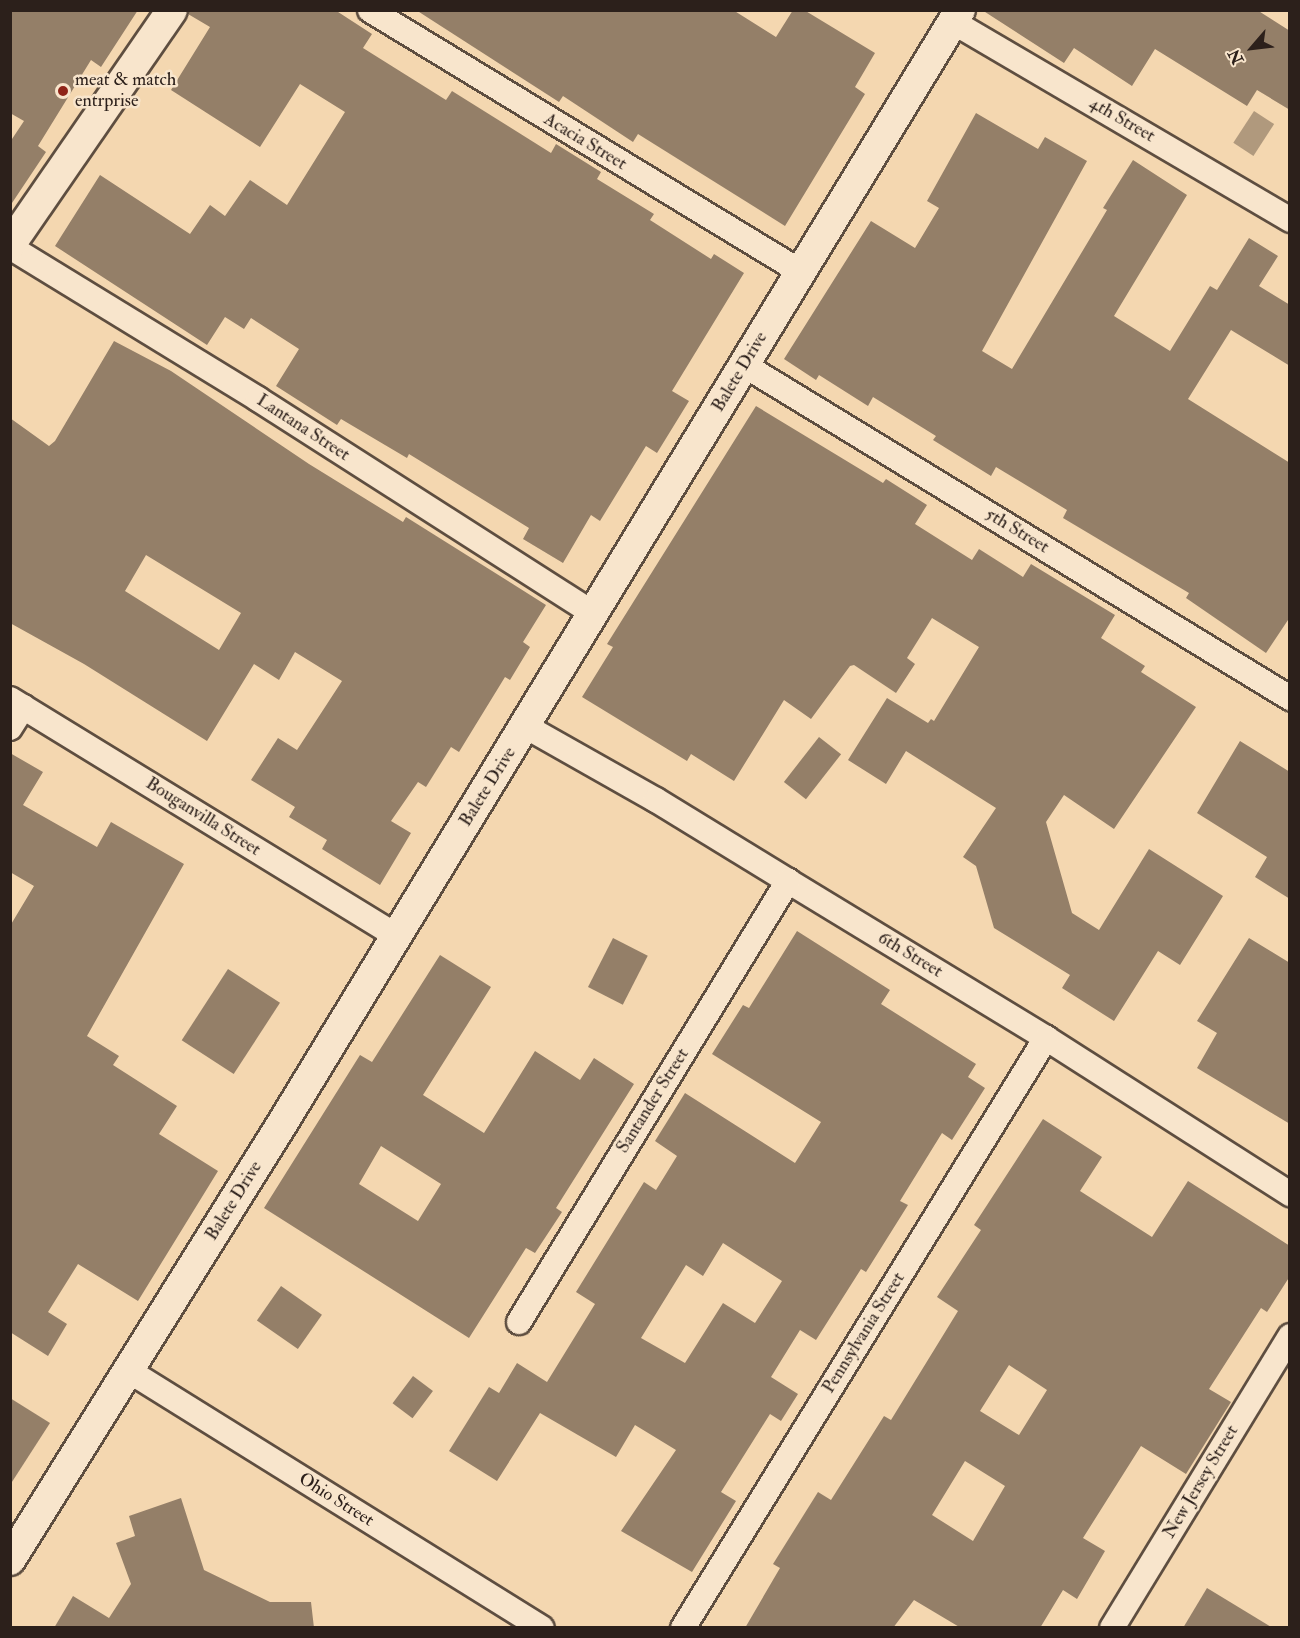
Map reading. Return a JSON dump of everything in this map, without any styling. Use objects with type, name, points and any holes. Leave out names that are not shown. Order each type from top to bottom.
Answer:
[{"type":"street","points":[[10,246],[172,10]]},
{"type":"street","name":"Acacia Street","points":[[370,10],[801,272]]},
{"type":"street","name":"Balete Drive","points":[[10,1560],[129,1371],[525,726],[957,16]]},
{"type":"street","name":"4th Street","points":[[957,16],[1290,220]]},
{"type":"street","name":"Lantana Street","points":[[10,246],[220,375],[592,613]]},
{"type":"street","name":"5th Street","points":[[744,365],[1290,698]]},
{"type":"street","points":[[10,728],[17,703]]},
{"type":"street","name":"Bouganvilla Street","points":[[17,703],[396,936]]},
{"type":"street","name":"6th Street","points":[[525,726],[656,801],[1046,1038],[1290,1194]]},
{"type":"street","name":"Santander Street","points":[[519,1322],[788,881]]},
{"type":"street","name":"Pennsylvania Street","points":[[683,1628],[1046,1038]]},
{"type":"street","name":"New Jersey Street","points":[[1112,1628],[1290,1336]]},
{"type":"street","name":"Ohio Street","points":[[129,1371],[543,1628]]},
{"type":"shaded area","points":[[1254,111],[1274,124],[1253,156],[1233,143]]},
{"type":"building","points":[[10,10],[138,10],[101,67],[91,60],[38,146],[46,152],[10,206],[10,142],[24,121],[10,113]]},
{"type":"building","points":[[189,10],[335,10],[372,34],[363,48],[446,100],[452,91],[551,153],[556,144],[601,172],[597,179],[654,214],[650,220],[711,259],[714,254],[744,273],[672,391],[689,401],[657,453],[646,446],[600,521],[591,515],[563,563],[523,539],[529,528],[409,454],[407,458],[341,419],[337,425],[276,386],[299,349],[251,318],[244,329],[225,317],[207,345],[55,246],[100,175],[190,234],[210,205],[225,216],[250,180],[287,205],[345,112],[300,84],[260,147],[171,90],[210,27],[188,14]]},
{"type":"building","points":[[416,10],[733,10],[776,37],[793,10],[804,10],[875,53],[855,87],[865,94],[785,226],[638,134],[633,142],[563,96],[559,102]]},
{"type":"building","points":[[982,10],[1257,10],[1290,31],[1290,110],[1257,90],[1247,106],[1155,49],[1132,86],[1074,48],[1064,63]]},
{"type":"building","points":[[976,113],[1038,149],[1045,137],[1087,161],[982,351],[1012,369],[1107,210],[1103,208],[1133,160],[1187,195],[1114,316],[1170,351],[1210,286],[1217,290],[1249,238],[1278,256],[1259,286],[1290,305],[1290,366],[1231,330],[1188,399],[1290,463],[1290,617],[1266,653],[1186,598],[1189,593],[1063,518],[1067,510],[996,467],[991,476],[933,440],[936,436],[873,397],[868,406],[819,375],[816,380],[784,359],[871,221],[915,248],[939,208],[927,201]]},
{"type":"building","points":[[114,341],[171,371],[309,464],[403,522],[406,517],[546,605],[523,642],[530,647],[510,680],[505,677],[459,752],[451,747],[426,787],[418,782],[391,821],[411,833],[380,885],[322,849],[327,840],[289,817],[295,807],[251,780],[278,738],[297,750],[342,681],[295,652],[279,680],[254,664],[207,741],[84,664],[10,623],[10,418],[49,446],[55,441]],"holes":[[[146,555],[241,613],[219,650],[125,591]]]},
{"type":"building","points":[[756,406],[883,483],[886,479],[927,505],[915,524],[972,560],[979,549],[1023,577],[1031,564],[1115,615],[1101,638],[1145,666],[1141,672],[1196,707],[1114,829],[1064,795],[1046,822],[1072,913],[1099,930],[1149,849],[1223,896],[1180,965],[1158,951],[1114,1021],[1062,988],[1070,975],[994,928],[976,866],[963,857],[996,808],[906,751],[886,784],[848,760],[887,698],[928,723],[931,719],[934,721],[979,647],[932,618],[907,658],[915,664],[896,693],[854,665],[850,666],[811,719],[784,700],[734,781],[691,754],[687,761],[582,697],[613,647],[607,644]]},
{"type":"building","points":[[819,737],[841,754],[806,799],[784,782]]},
{"type":"building","points":[[1240,741],[1290,772],[1290,899],[1255,877],[1267,857],[1197,813]]},
{"type":"building","points":[[10,753],[43,772],[23,805],[97,847],[111,822],[184,864],[87,1036],[119,1056],[113,1065],[177,1106],[159,1134],[218,1171],[138,1301],[78,1264],[48,1312],[67,1324],[48,1356],[10,1332],[10,926],[34,886],[10,872]]},
{"type":"building","points":[[797,931],[890,990],[881,1004],[976,1064],[968,1077],[985,1088],[952,1140],[942,1133],[900,1201],[908,1205],[866,1272],[861,1269],[816,1340],[800,1330],[771,1377],[798,1394],[781,1421],[770,1414],[721,1492],[736,1501],[692,1572],[621,1531],[676,1450],[635,1425],[616,1457],[540,1413],[497,1481],[449,1451],[489,1387],[499,1393],[517,1363],[547,1382],[595,1304],[576,1292],[644,1182],[656,1190],[677,1156],[655,1141],[685,1093],[795,1163],[821,1122],[712,1054],[743,1005],[749,1008]],"holes":[[[723,1243],[782,1281],[755,1323],[723,1303],[685,1363],[641,1338],[686,1265],[703,1276]]]},
{"type":"building","points":[[613,938],[648,956],[623,1005],[588,987]]},
{"type":"building","points":[[1249,938],[1290,963],[1290,1124],[1197,1068],[1217,1033],[1197,1021]]},
{"type":"building","points":[[440,955],[491,987],[423,1095],[484,1133],[535,1051],[580,1080],[594,1058],[634,1084],[556,1208],[562,1212],[535,1253],[526,1248],[469,1338],[264,1208],[360,1055],[372,1062]],"holes":[[[381,1146],[441,1184],[418,1221],[359,1184]]]},
{"type":"building","points":[[228,969],[280,1003],[234,1074],[182,1040]]},
{"type":"building","points":[[1043,1119],[1102,1157],[1080,1191],[1152,1237],[1188,1181],[1290,1246],[1290,1276],[1267,1312],[1261,1308],[1209,1389],[1231,1402],[1186,1474],[1141,1446],[1083,1538],[1105,1551],[1077,1599],[1063,1590],[1040,1628],[961,1628],[914,1600],[893,1628],[745,1628],[780,1568],[773,1564],[818,1492],[831,1500],[884,1416],[891,1420],[958,1311],[937,1297],[981,1230],[974,1225]],"holes":[[[1009,1365],[1047,1390],[1019,1435],[980,1411]],[[965,1461],[1005,1486],[973,1541],[932,1515]]]},
{"type":"building","points":[[281,1286],[322,1315],[298,1349],[257,1320]]},
{"type":"building","points":[[413,1376],[433,1391],[413,1418],[393,1403]]},
{"type":"building","points":[[10,1398],[50,1423],[10,1485]]},
{"type":"building","points":[[181,1498],[204,1570],[270,1602],[311,1602],[314,1628],[54,1628],[73,1596],[109,1618],[131,1584],[116,1543],[135,1536],[129,1516]]},
{"type":"building","points":[[1207,1588],[1273,1628],[1183,1628]]},
{"type":"place","name":"meat & match entrprise","points":[[63,91]]}]
